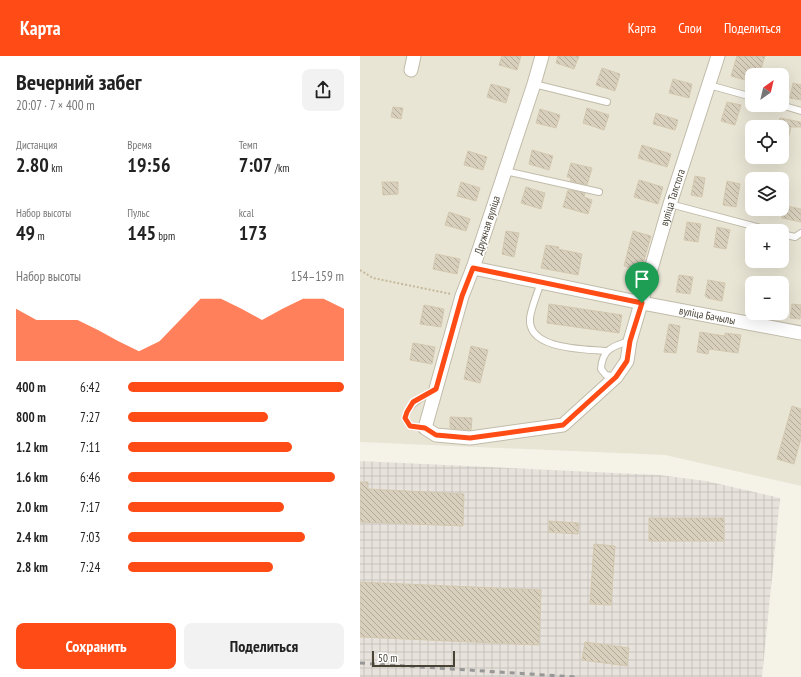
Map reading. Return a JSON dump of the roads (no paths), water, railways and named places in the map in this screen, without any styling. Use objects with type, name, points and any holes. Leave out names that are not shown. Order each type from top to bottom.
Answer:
[{"type":"street","points":[[411,70],[414,56]]},
{"type":"street","name":"Дружная вуліца","points":[[425,428],[462,296],[473,268],[542,56]]},
{"type":"street","name":"вуліца Талстога","points":[[630,341],[670,204],[718,56]]},
{"type":"street","name":"вуліца Бачылы","points":[[473,268],[642,303],[801,333]]},
{"type":"street","points":[[425,428],[436,435],[470,438],[563,425],[616,377],[627,361],[630,341]]},
{"type":"lane","points":[[534,84],[607,102]]},
{"type":"lane","points":[[709,85],[745,95]]},
{"type":"lane","points":[[789,107],[801,111]]},
{"type":"lane","points":[[505,171],[599,192]]},
{"type":"lane","points":[[670,204],[746,224]]},
{"type":"lane","points":[[789,236],[795,237],[801,233]]},
{"type":"lane","points":[[541,282],[530,318],[531,328],[539,339],[552,344],[606,351]]},
{"type":"lane","points":[[616,377],[606,375],[601,369],[601,360],[606,351],[616,345],[630,341]]},
{"type":"lane","points":[[425,428],[410,426],[405,418],[413,402],[436,389]]},
{"type":"railway","points":[[360,663],[576,677]]}]
